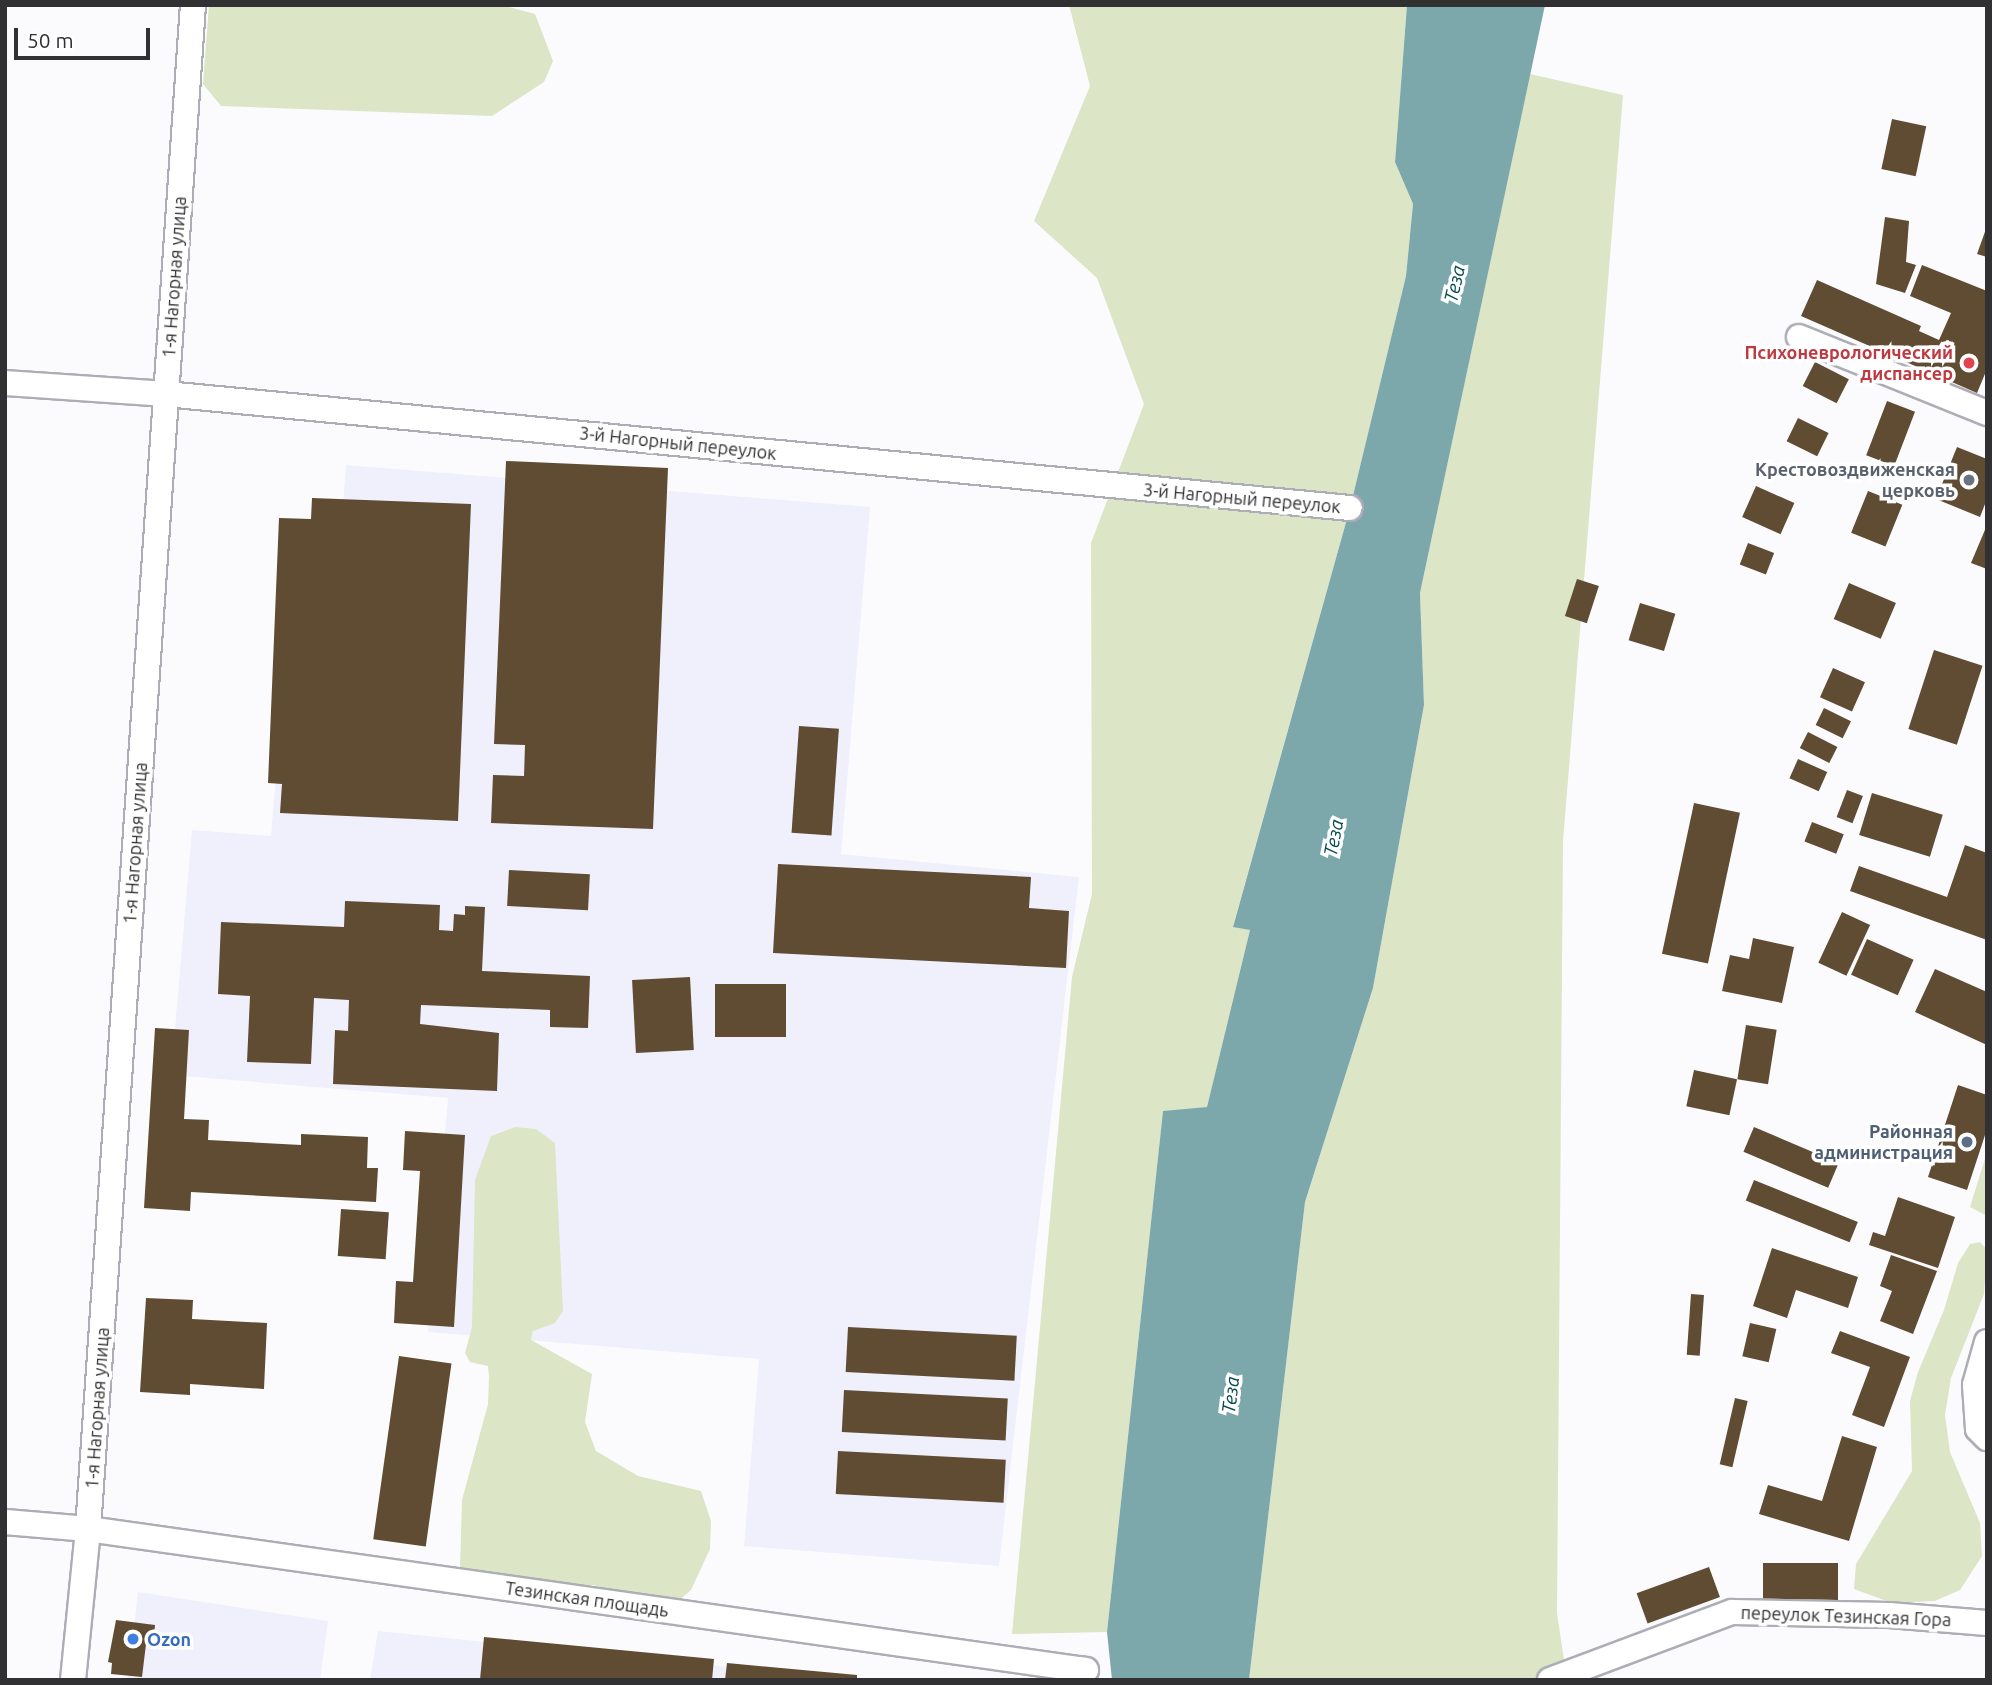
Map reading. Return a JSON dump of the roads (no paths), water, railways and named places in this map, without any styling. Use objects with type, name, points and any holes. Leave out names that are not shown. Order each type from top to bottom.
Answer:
[{"type":"street","name":"1-я Нагорная улица","points":[[73,1680],[88,1528],[192,5]]},
{"type":"street","points":[[1799,337],[1987,413]]},
{"type":"street","name":"3-й Нагорный переулок","points":[[5,383],[166,394],[1350,508]]},
{"type":"street","points":[[1987,1342],[1975,1385],[1978,1429],[1987,1438]]},
{"type":"street","name":"Тезинская площадь","points":[[5,1522],[88,1528],[1086,1670]]},
{"type":"street","name":"переулок Тезинская Гора","points":[[1550,1680],[1732,1612],[1889,1615],[1987,1623]]},
{"type":"water","name":"Теза","points":[[1407,5],[1545,5],[1420,593],[1424,705],[1373,988],[1305,1202],[1249,1680],[1112,1680],[1107,1632],[1163,1111],[1207,1107],[1250,930],[1233,927],[1350,508],[1406,276],[1413,204],[1395,162]]},
{"type":"place","name":"Психоневрологический диспансер","points":[[1969,363]]},
{"type":"place","name":"Крестовоздвиженская церковь","points":[[1969,480]]},
{"type":"place","name":"Районная администрация","points":[[1967,1142]]},
{"type":"place","name":"Ozon","points":[[133,1639]]}]
